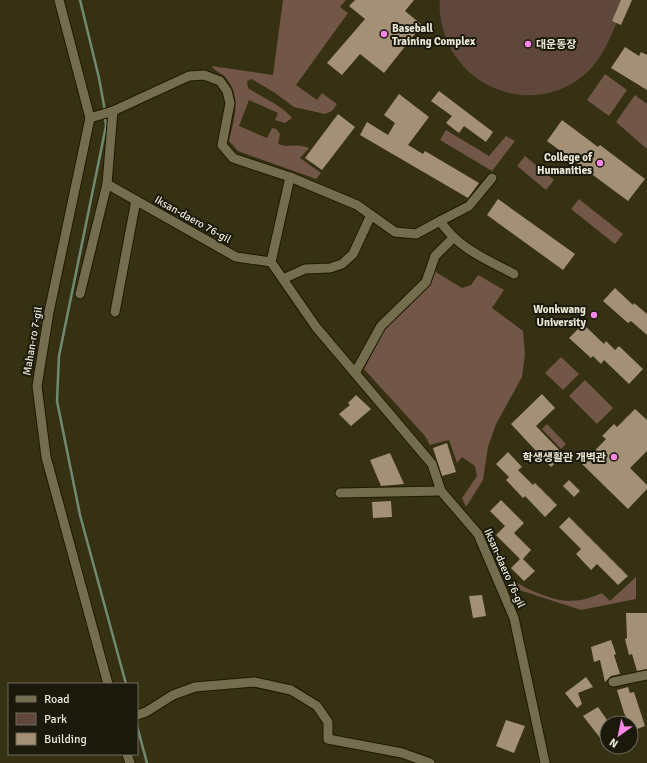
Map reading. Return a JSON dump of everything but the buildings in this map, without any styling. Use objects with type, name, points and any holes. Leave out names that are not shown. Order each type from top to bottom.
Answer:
[{"type":"street","name":"Mahan-ro 7-gil","points":[[59,0],[90,118],[49,312],[37,386],[46,457],[108,683]]},
{"type":"street","points":[[90,118],[111,111],[188,76],[204,75],[220,81],[227,91],[230,104],[222,145],[233,158],[290,177],[357,205],[395,232],[416,234],[469,206],[492,178]]},
{"type":"street","points":[[80,294],[107,184],[111,111]]},
{"type":"street","points":[[271,262],[290,177]]},
{"type":"street","name":"Iksan-daero 76-gil","points":[[107,184],[236,257],[271,262],[316,327],[432,464],[441,491],[478,534],[514,618],[545,763]]},
{"type":"street","points":[[114,312],[136,200]]},
{"type":"street","points":[[282,279],[305,269],[330,268],[342,264],[353,254],[371,215]]},
{"type":"street","points":[[440,221],[453,238],[460,244],[514,274]]},
{"type":"street","points":[[355,373],[381,326],[426,282],[435,256],[453,238]]},
{"type":"street","points":[[340,493],[441,491]]},
{"type":"street","points":[[613,682],[647,675]]},
{"type":"street","points":[[138,714],[173,695],[195,687],[254,682],[291,690],[317,706],[328,722],[328,739],[402,753],[430,763]]},
{"type":"green space","name":"대운동장","points":[[440,0],[626,0],[604,51],[583,76],[566,87],[547,93],[528,95],[508,93],[490,86],[474,76],[460,62],[449,45],[445,34],[440,17]]},
{"type":"shaded area","points":[[283,0],[346,0],[340,7],[348,13],[296,85],[317,100],[322,93],[337,104],[332,111],[325,114],[294,107],[252,79],[247,81],[248,88],[278,106],[292,118],[285,123],[275,120],[278,113],[249,100],[239,126],[267,138],[272,128],[276,129],[280,134],[278,144],[309,148],[300,158],[321,173],[316,179],[238,151],[229,141],[235,108],[234,93],[226,78],[212,66],[273,75]]},
{"type":"shaded area","points":[[605,74],[627,90],[609,116],[587,100]]},
{"type":"shaded area","points":[[635,95],[647,104],[647,149],[616,122]]},
{"type":"shaded area","points":[[446,130],[489,156],[506,136],[515,141],[492,171],[440,140]]},
{"type":"shaded area","points":[[525,156],[554,180],[546,190],[517,166]]},
{"type":"shaded area","points":[[579,199],[623,234],[615,244],[571,209]]},
{"type":"shaded area","points":[[434,271],[462,288],[471,285],[478,275],[504,290],[492,308],[523,331],[525,354],[522,377],[496,424],[488,447],[483,480],[466,507],[462,498],[477,476],[475,466],[462,457],[457,463],[449,440],[430,445],[425,436],[364,369],[384,330],[430,285]]},
{"type":"shaded area","points":[[561,357],[579,374],[563,390],[545,373]]},
{"type":"shaded area","points":[[585,380],[613,408],[597,424],[569,396]]},
{"type":"shaded area","points":[[547,424],[566,444],[561,449],[542,429]]},
{"type":"shaded area","points":[[636,577],[636,599],[581,610],[510,587],[516,582],[541,594],[563,601],[586,599],[602,593],[610,601]]},
{"type":"waterway","points":[[80,0],[99,78],[105,111]]},
{"type":"waterway","points":[[105,116],[106,126],[59,356],[57,401],[80,515],[126,683]]},
{"type":"waterway","points":[[138,730],[147,763]]},
{"type":"place","name":"Baseball Training Complex","points":[[384,34]]},
{"type":"place","name":"대운동장","points":[[528,44]]},
{"type":"place","name":"College of Humanities","points":[[600,163]]},
{"type":"place","name":"Wonkwang University","points":[[594,315]]},
{"type":"place","name":"학생생활관 개벽관","points":[[614,457]]}]
